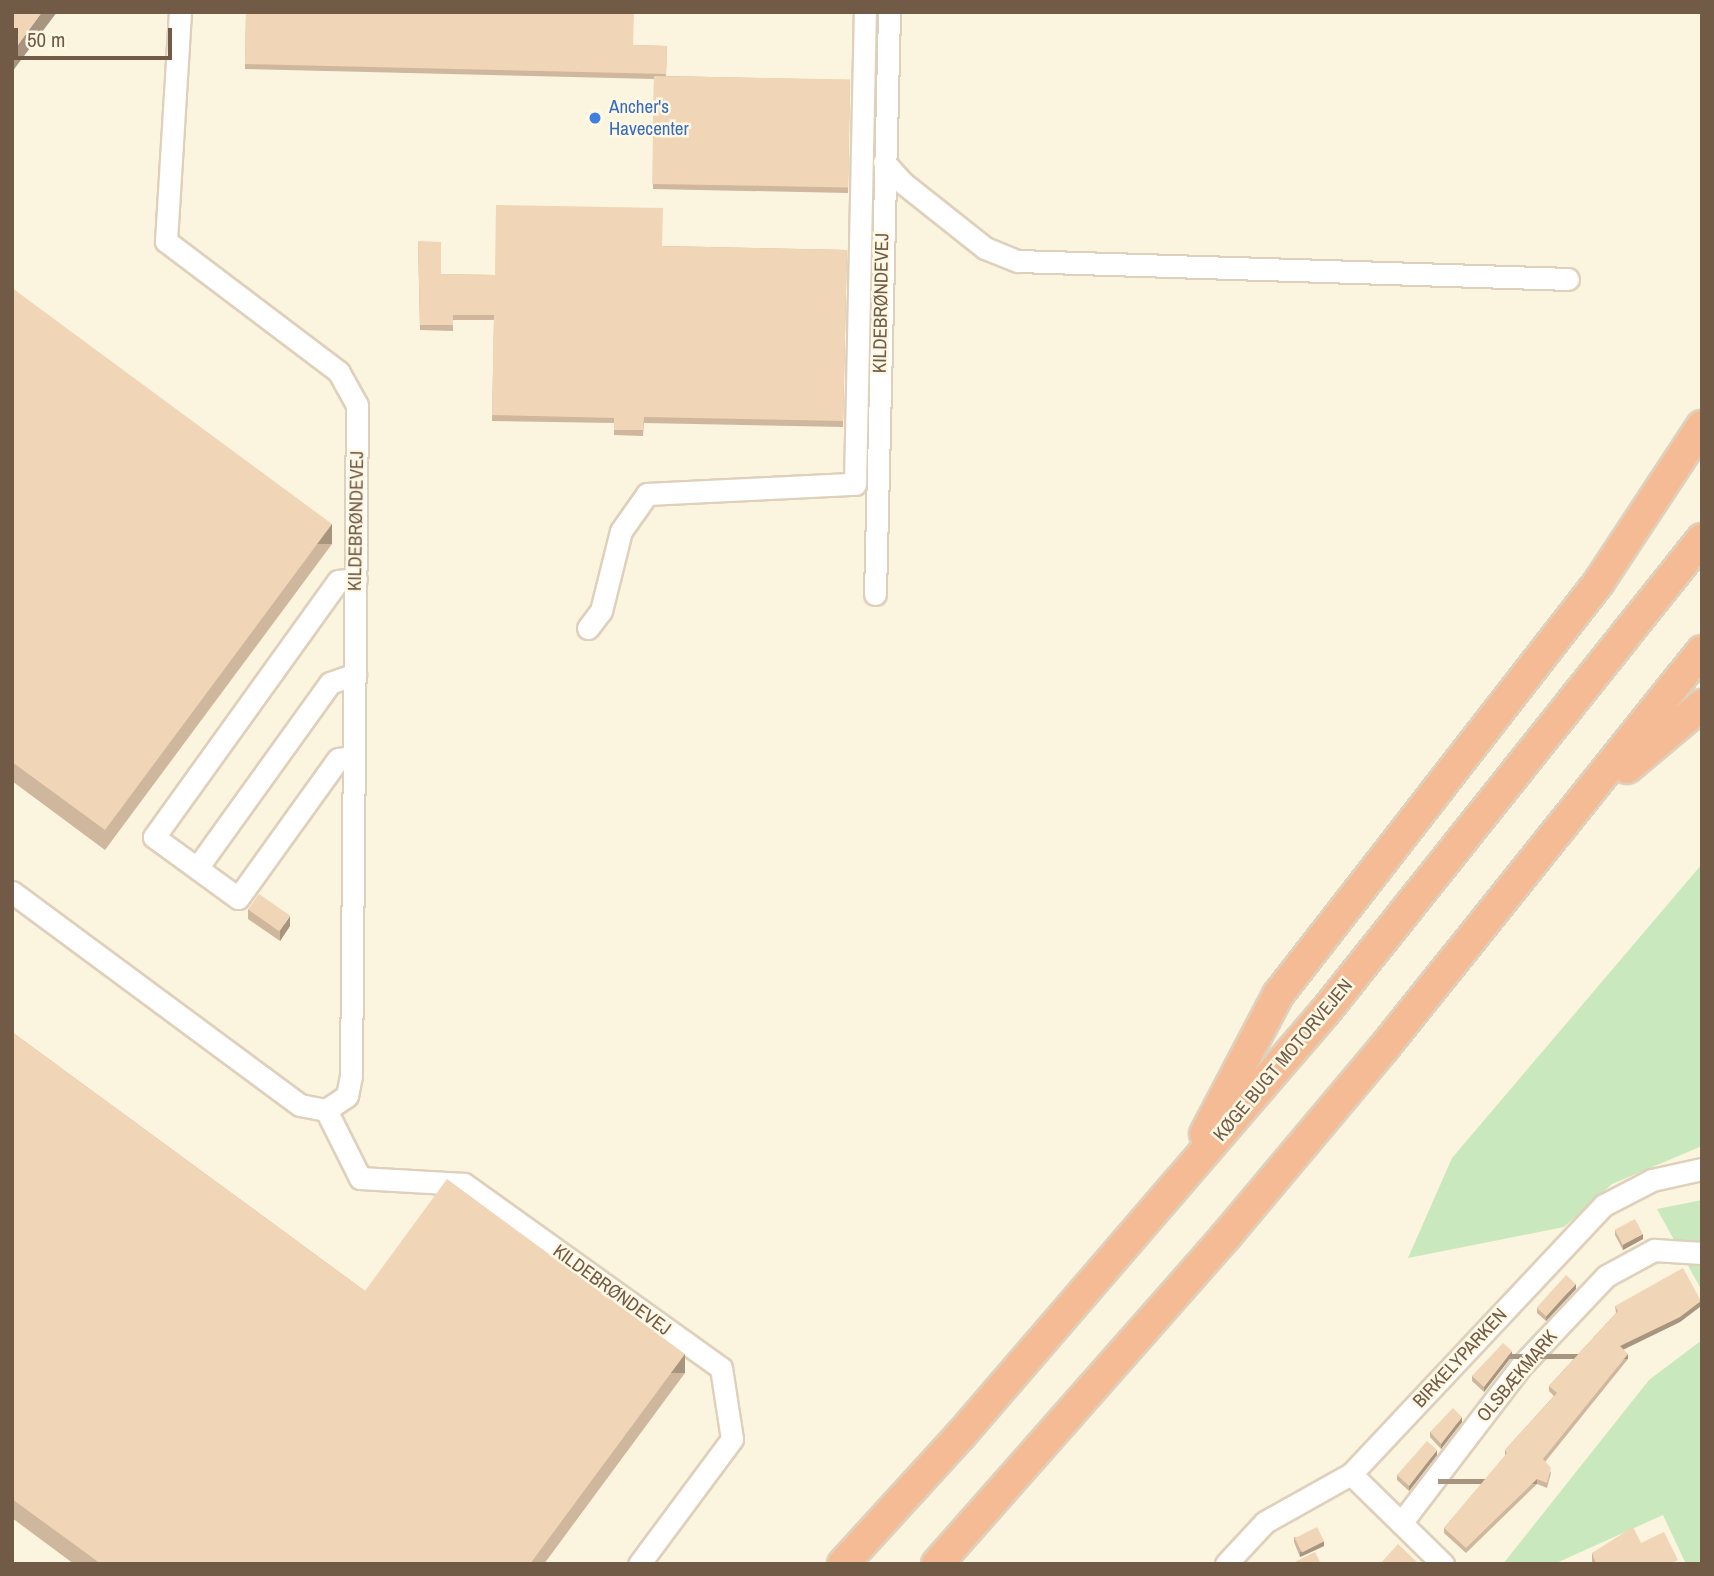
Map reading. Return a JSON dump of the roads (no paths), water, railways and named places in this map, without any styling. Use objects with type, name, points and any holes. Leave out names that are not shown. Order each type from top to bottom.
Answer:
[{"type":"highway","points":[[1178,1185],[1278,995],[1599,582],[1702,426]]},
{"type":"highway","name":"KØGE BUGT MOTORVEJEN","points":[[843,1564],[1178,1185],[1515,778],[1702,539]]},
{"type":"highway","points":[[937,1564],[1226,1236],[1581,806],[1702,651]]},
{"type":"highway","points":[[1581,806],[1702,705]]},
{"type":"street","name":"KILDEBRØNDEVEJ","points":[[180,12],[166,241],[339,372],[351,387],[358,405],[351,1076],[347,1096],[326,1110],[360,1178],[464,1184],[721,1368],[732,1439],[639,1564]]},
{"type":"street","points":[[588,628],[601,611],[621,531],[647,494],[855,484],[865,12]]},
{"type":"street","name":"KILDEBRØNDEVEJ","points":[[875,594],[889,12]]},
{"type":"street","points":[[884,162],[903,183],[985,248],[1018,261],[1568,279]]},
{"type":"street","points":[[354,757],[338,759],[238,898],[154,837],[338,581],[356,579]]},
{"type":"street","points":[[197,868],[330,683],[355,674]]},
{"type":"street","points":[[12,892],[300,1105],[326,1110]]},
{"type":"street","name":"BIRKELYPARKEN","points":[[1226,1564],[1265,1522],[1351,1474],[1604,1205],[1652,1180],[1702,1169]]},
{"type":"street","name":"OLSBÆKMARK","points":[[1401,1523],[1521,1366],[1606,1276],[1654,1250],[1702,1253]]},
{"type":"street","points":[[1351,1474],[1443,1564]]},
{"type":"place","name":"Ancher's Havecenter","points":[[595,118]]}]
